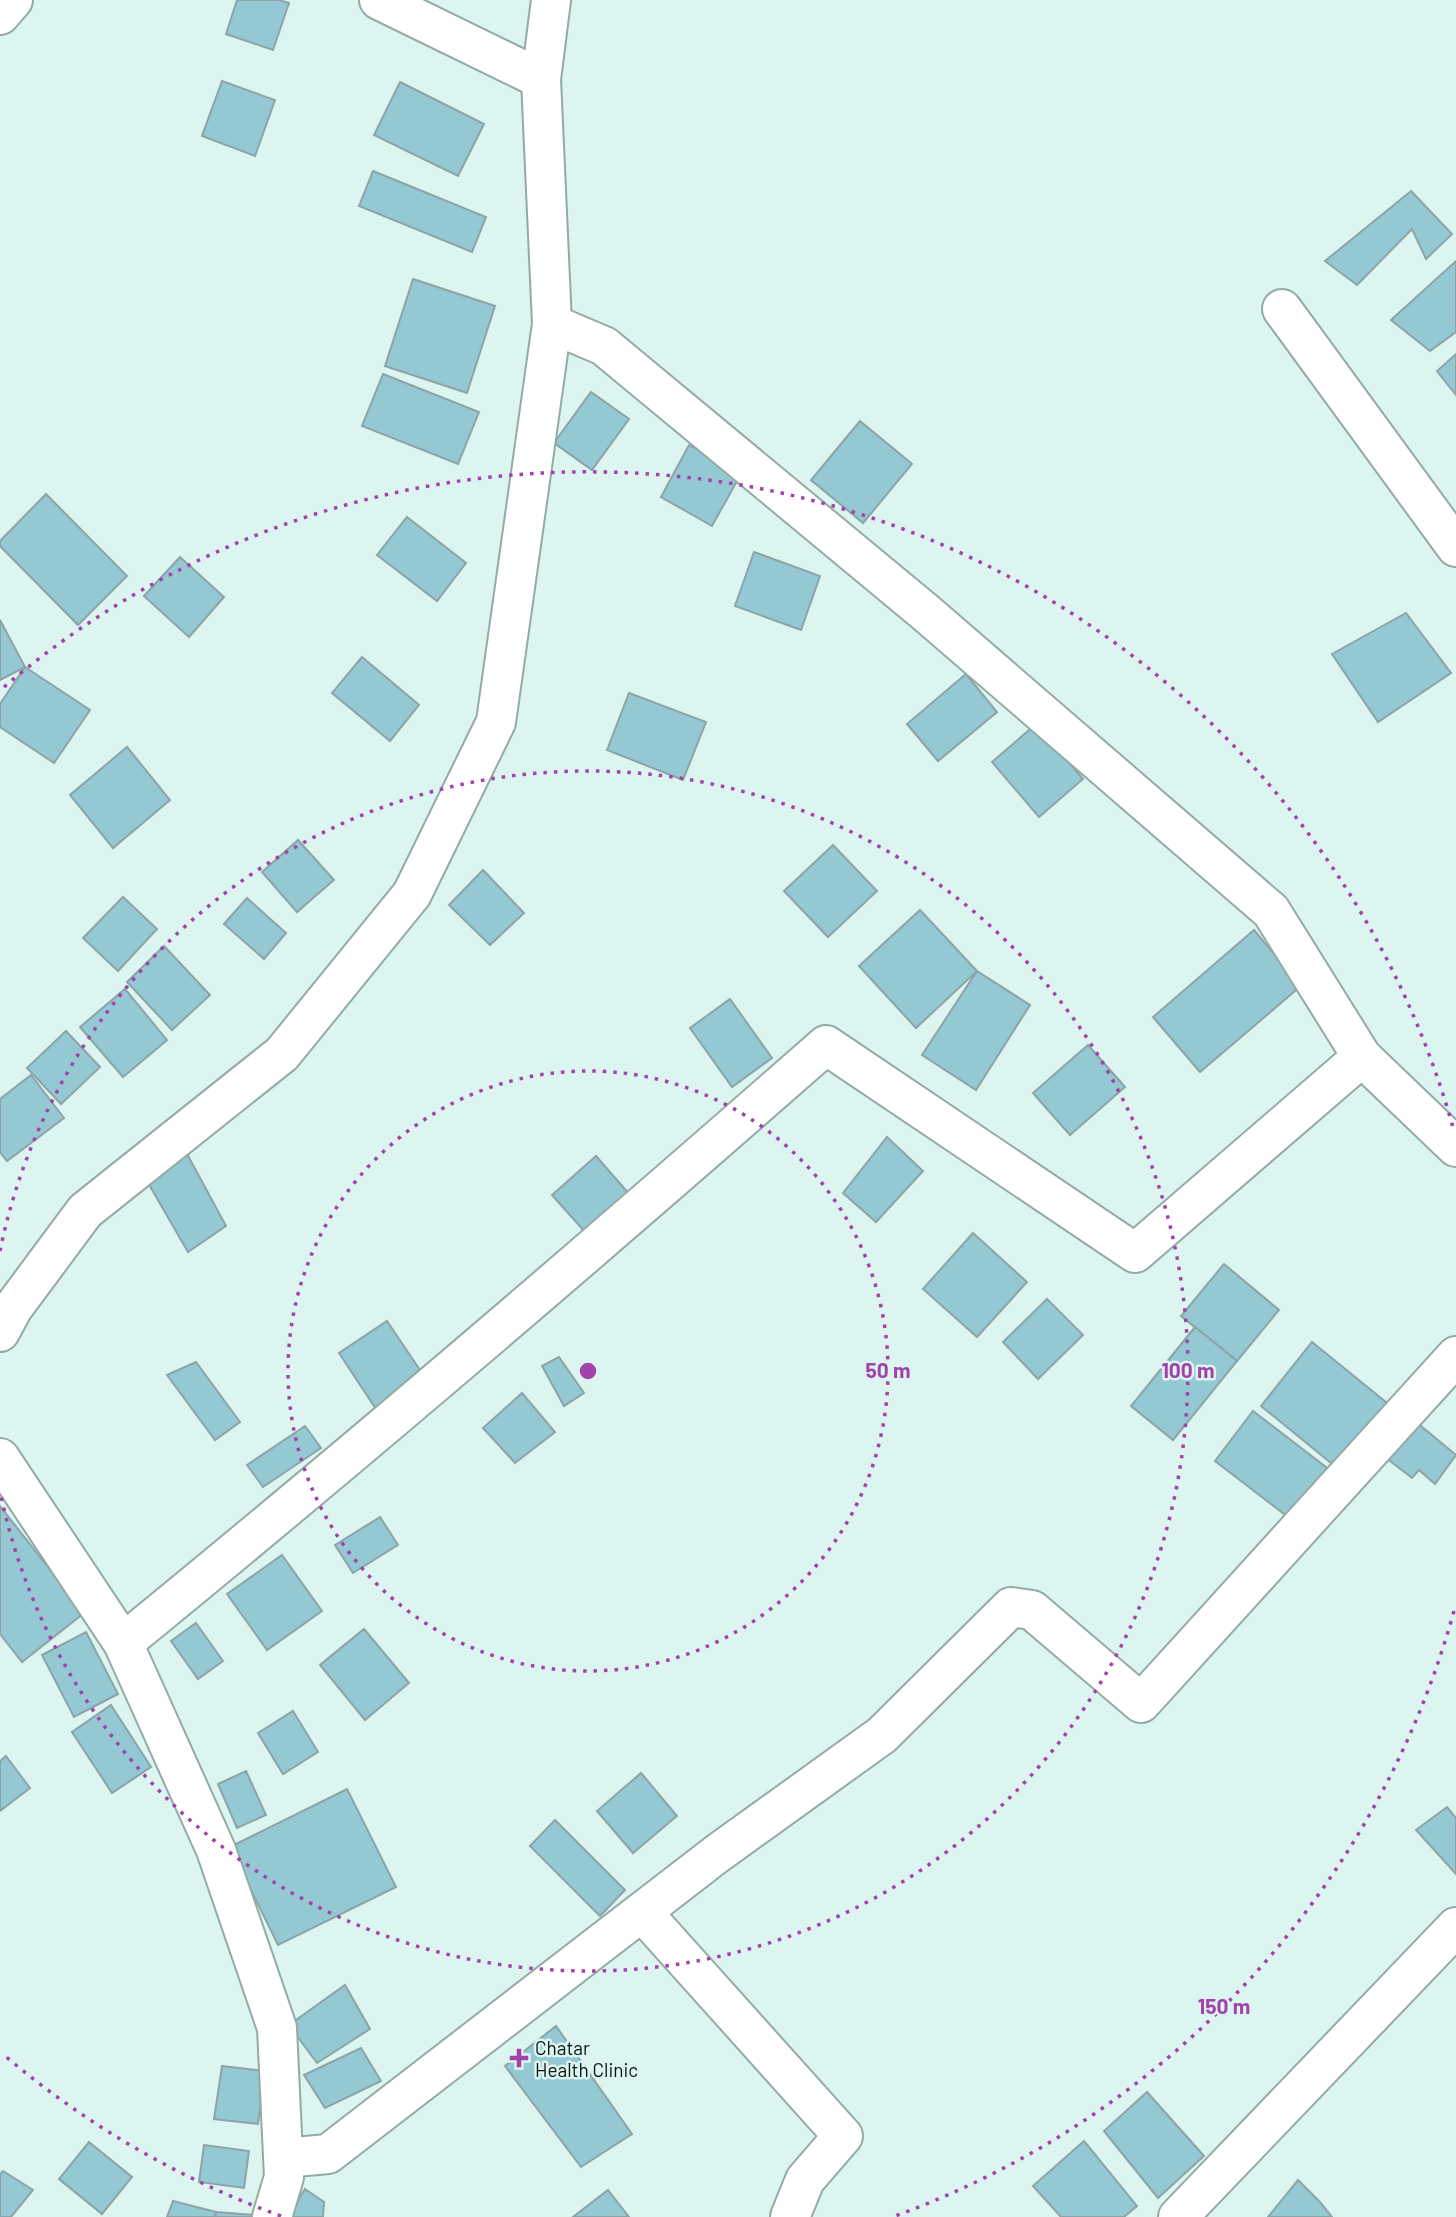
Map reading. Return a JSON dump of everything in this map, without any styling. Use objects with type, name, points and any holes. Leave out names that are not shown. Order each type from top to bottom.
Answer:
[{"type":"street","points":[[0,15],[13,0]]},
{"type":"street","points":[[379,0],[541,79]]},
{"type":"street","points":[[0,1332],[12,1308],[85,1211],[282,1054],[412,894],[496,722],[552,324],[541,79],[551,0]]},
{"type":"street","points":[[1282,309],[1456,547]]},
{"type":"street","points":[[552,324],[604,346],[925,612],[1270,911],[1363,1057],[1456,1147]]},
{"type":"street","points":[[123,1643],[537,1298],[827,1045],[1135,1254],[1363,1057]]},
{"type":"street","points":[[284,2158],[328,2154],[718,1853],[882,1735],[1011,1607],[1032,1610],[1141,1703],[1456,1356]]},
{"type":"street","points":[[0,1458],[123,1643],[216,1850],[276,2028],[284,2177],[272,2217]]},
{"type":"street","points":[[642,1912],[843,2136],[805,2180],[790,2217]]},
{"type":"street","points":[[1184,2215],[1456,1927]]},
{"type":"building","points":[[237,0],[279,0],[289,3],[273,50],[226,34]]},
{"type":"building","points":[[222,81],[275,100],[255,156],[202,136]]},
{"type":"building","points":[[400,82],[484,124],[458,176],[374,135]]},
{"type":"building","points":[[373,171],[486,217],[472,252],[359,206]]},
{"type":"building","points":[[1411,191],[1452,234],[1426,259],[1412,229],[1357,285],[1325,261]]},
{"type":"building","points":[[1456,261],[1456,332],[1430,351],[1391,320]]},
{"type":"building","points":[[413,279],[495,306],[467,393],[385,366]]},
{"type":"building","points":[[1456,354],[1456,395],[1437,371]]},
{"type":"building","points":[[383,374],[479,412],[458,464],[362,426]]},
{"type":"building","points":[[591,392],[629,419],[592,470],[554,443]]},
{"type":"building","points":[[860,421],[912,464],[863,523],[811,480]]},
{"type":"building","points":[[689,445],[741,474],[712,526],[661,497]]},
{"type":"building","points":[[46,494],[127,576],[78,625],[0,546],[0,541]]},
{"type":"building","points":[[407,517],[466,563],[437,601],[377,555]]},
{"type":"building","points":[[754,552],[820,576],[801,630],[735,606]]},
{"type":"building","points":[[180,557],[224,597],[189,637],[144,596]]},
{"type":"building","points":[[1406,613],[1451,673],[1378,722],[1332,654]]},
{"type":"building","points":[[0,620],[25,667],[0,680]]},
{"type":"building","points":[[362,657],[419,705],[390,741],[332,693]]},
{"type":"building","points":[[25,667],[90,710],[54,763],[0,727],[0,704]]},
{"type":"building","points":[[966,674],[997,712],[938,761],[907,724]]},
{"type":"building","points":[[629,693],[706,722],[683,780],[607,750]]},
{"type":"building","points":[[1036,724],[1083,779],[1039,817],[992,762]]},
{"type":"building","points":[[127,747],[170,800],[113,848],[70,795]]},
{"type":"building","points":[[298,840],[334,880],[297,912],[262,872]]},
{"type":"building","points":[[833,845],[877,891],[828,937],[784,891]]},
{"type":"building","points":[[483,870],[524,913],[490,945],[449,905]]},
{"type":"building","points":[[123,897],[157,929],[118,971],[83,938]]},
{"type":"building","points":[[247,898],[286,933],[264,959],[224,924]]},
{"type":"building","points":[[920,910],[977,971],[916,1028],[859,966]]},
{"type":"building","points":[[1254,930],[1301,986],[1200,1072],[1153,1017]]},
{"type":"building","points":[[164,946],[210,995],[172,1030],[127,982]]},
{"type":"building","points":[[977,971],[1030,1005],[976,1090],[922,1055]]},
{"type":"building","points":[[125,989],[167,1040],[123,1077],[80,1027]]},
{"type":"building","points":[[730,999],[772,1058],[732,1087],[690,1028]]},
{"type":"building","points":[[66,1031],[100,1067],[61,1104],[27,1068]]},
{"type":"building","points":[[1088,1045],[1125,1087],[1070,1135],[1033,1093]]},
{"type":"building","points":[[31,1075],[64,1118],[7,1161],[0,1152],[0,1099]]},
{"type":"building","points":[[887,1137],[923,1171],[876,1222],[843,1193]]},
{"type":"building","points":[[186,1152],[226,1226],[188,1252],[147,1181]]},
{"type":"building","points":[[596,1156],[637,1203],[594,1242],[552,1195]]},
{"type":"building","points":[[973,1233],[1027,1282],[977,1337],[923,1289]]},
{"type":"building","points":[[1224,1264],[1279,1310],[1237,1361],[1181,1316]]},
{"type":"building","points":[[1047,1299],[1083,1335],[1038,1379],[1003,1342]]},
{"type":"building","points":[[387,1321],[424,1376],[376,1409],[339,1353]]},
{"type":"building","points":[[1195,1327],[1237,1361],[1173,1440],[1131,1406]]},
{"type":"building","points":[[1312,1342],[1387,1403],[1336,1467],[1261,1406]]},
{"type":"building","points":[[559,1357],[584,1393],[564,1406],[542,1366]]},
{"type":"building","points":[[196,1362],[240,1422],[215,1440],[167,1375]]},
{"type":"building","points":[[522,1393],[555,1432],[515,1463],[483,1428]]},
{"type":"building","points":[[1253,1411],[1331,1471],[1293,1521],[1215,1461]]},
{"type":"building","points":[[1409,1416],[1456,1455],[1435,1484],[1419,1470],[1412,1478],[1381,1454]]},
{"type":"building","points":[[305,1426],[321,1448],[263,1487],[247,1465]]},
{"type":"building","points":[[0,1506],[84,1613],[22,1662],[0,1634]]},
{"type":"building","points":[[380,1517],[398,1545],[353,1573],[335,1545]]},
{"type":"building","points":[[282,1555],[322,1611],[267,1650],[227,1594]]},
{"type":"building","points":[[196,1623],[223,1661],[198,1679],[171,1641]]},
{"type":"building","points":[[364,1629],[409,1683],[365,1720],[320,1665]]},
{"type":"building","points":[[86,1632],[118,1694],[74,1717],[42,1655]]},
{"type":"building","points":[[111,1705],[151,1767],[112,1793],[72,1732]]},
{"type":"building","points":[[293,1711],[318,1752],[283,1774],[258,1733]]},
{"type":"building","points":[[6,1756],[30,1788],[0,1811],[0,1761]]},
{"type":"building","points":[[246,1771],[266,1815],[237,1828],[218,1784]]},
{"type":"building","points":[[641,1773],[677,1816],[633,1853],[597,1811]]},
{"type":"building","points":[[347,1789],[396,1887],[278,1945],[230,1847]]},
{"type":"building","points":[[1447,1807],[1456,1818],[1456,1874],[1416,1830]]},
{"type":"building","points":[[555,1820],[625,1890],[600,1916],[530,1846]]},
{"type":"building","points":[[345,1985],[370,2029],[317,2063],[289,2025]]},
{"type":"building","points":[[556,2026],[632,2134],[581,2167],[505,2066]]},
{"type":"building","points":[[361,2048],[381,2081],[325,2108],[304,2075]]},
{"type":"building","points":[[222,2066],[265,2071],[258,2124],[214,2119]]},
{"type":"building","points":[[1147,2092],[1204,2156],[1158,2198],[1104,2131]]},
{"type":"building","points":[[1084,2141],[1137,2206],[1124,2217],[1061,2217],[1033,2186]]},
{"type":"building","points":[[89,2142],[132,2177],[102,2214],[59,2179]]},
{"type":"building","points":[[204,2145],[249,2151],[244,2188],[199,2182]]},
{"type":"building","points":[[3,2171],[33,2190],[11,2217],[0,2217],[0,2174]]},
{"type":"building","points":[[1298,2180],[1320,2202],[1332,2217],[1268,2217]]},
{"type":"building","points":[[305,2189],[324,2202],[323,2217],[288,2217]]},
{"type":"building","points":[[608,2190],[629,2217],[573,2217]]},
{"type":"building","points":[[173,2201],[216,2212],[214,2217],[167,2217]]},
{"type":"building","points":[[216,2212],[254,2215],[254,2217],[215,2217]]},
{"type":"place","name":"Chatar Health Clinic","points":[[519,2058]]}]
